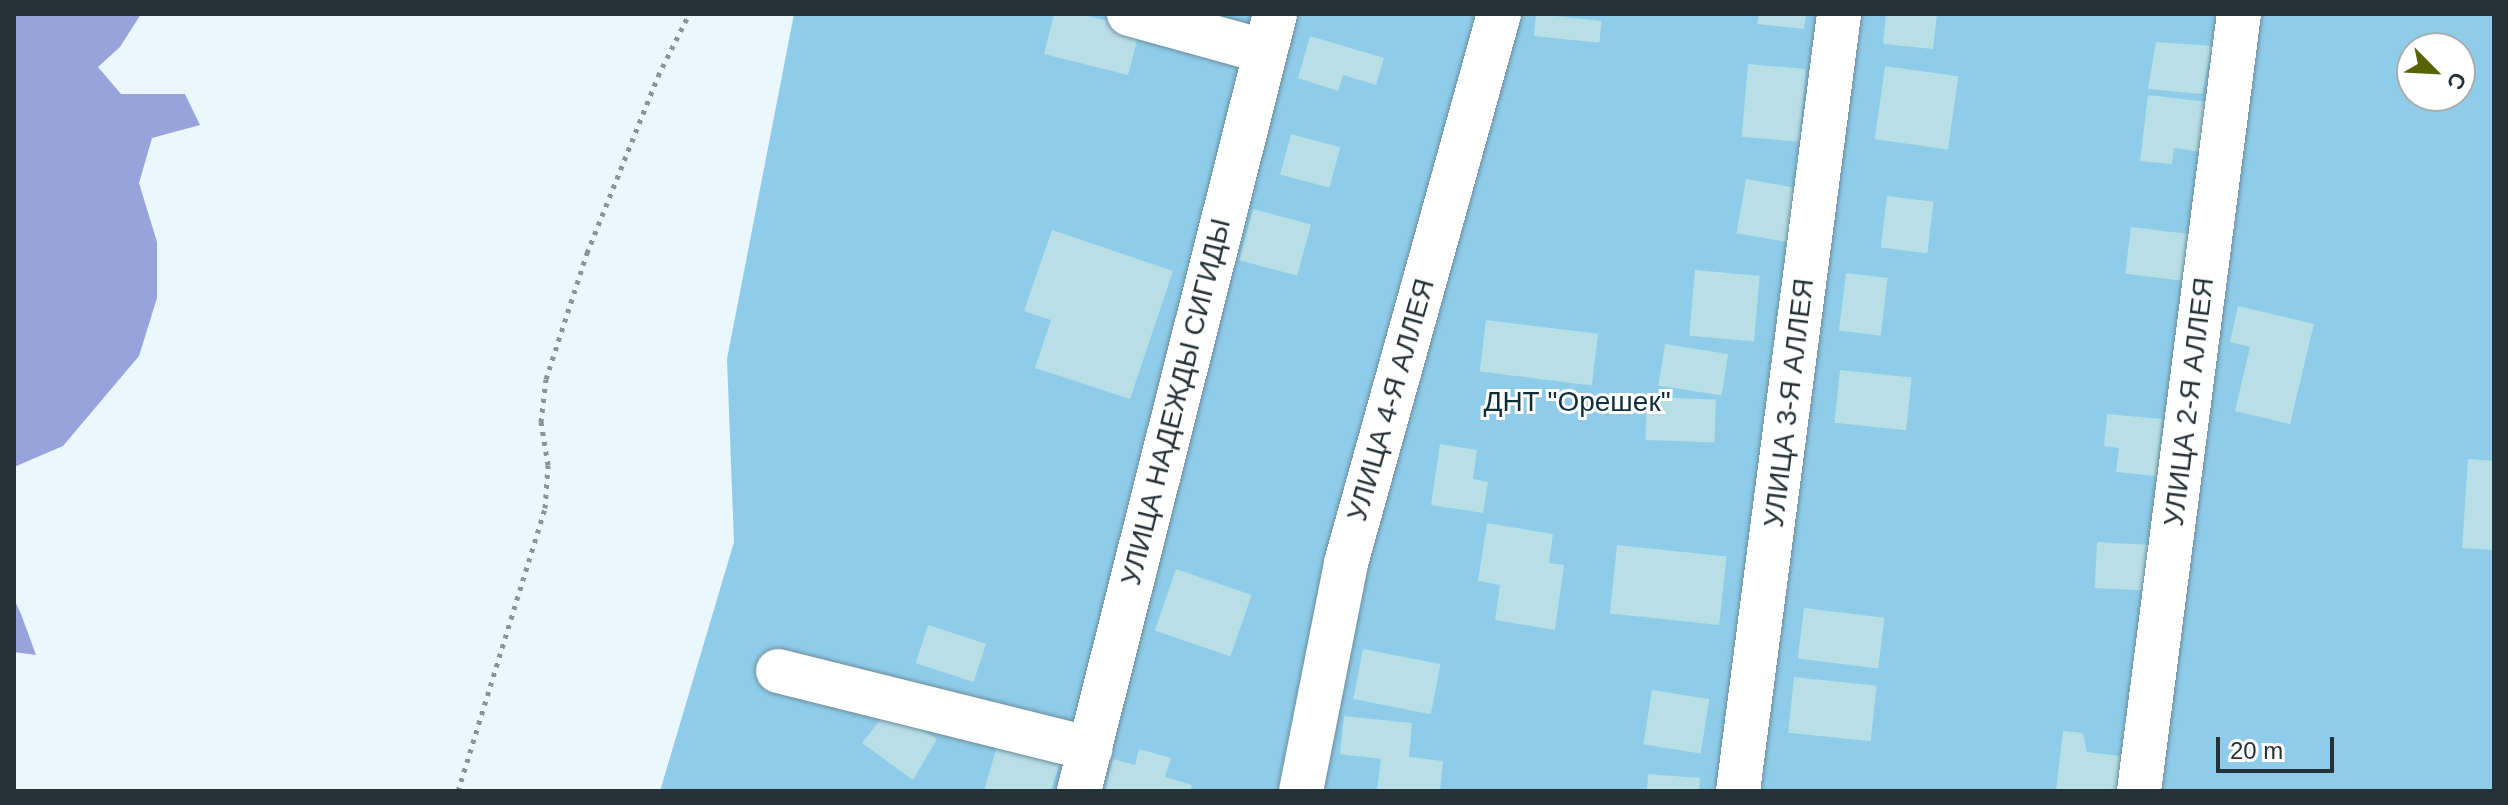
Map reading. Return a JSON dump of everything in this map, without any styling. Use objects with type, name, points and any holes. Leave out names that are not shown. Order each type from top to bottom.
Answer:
[{"type":"street","points":[[1129,14],[1269,32]]},
{"type":"street","name":"УЛИЦА 4-Я АЛЛЕЯ","points":[[1301,791],[1346,563],[1499,14]]},
{"type":"street","name":"УЛИЦА 3-Я АЛЛЕЯ","points":[[1738,791],[1839,14]]},
{"type":"street","name":"УЛИЦА 2-Я АЛЛЕЯ","points":[[2139,791],[2239,14]]},
{"type":"street","name":"УЛИЦА НАДЕЖДЫ СИГИДЫ","points":[[1079,791],[1269,32]]},
{"type":"street","points":[[778,671],[1090,749]]},
{"type":"path","points":[[458,791],[545,508],[548,465],[541,422],[546,379],[614,183],[689,14]]},
{"type":"green space","name":"ДНТ \"Орешек\"","points":[[794,14],[2494,14],[2494,791],[660,791],[734,542],[727,359]]},
{"type":"shaded area","points":[[14,14],[141,14],[120,47],[98,67],[121,94],[185,94],[200,125],[152,138],[139,183],[157,242],[157,298],[139,356],[63,446],[14,467]]},
{"type":"shaded area","points":[[14,599],[21,614],[36,655],[14,652]]},
{"type":"building","points":[[1054,14],[1079,14],[1140,29],[1128,75],[1044,54]]},
{"type":"building","points":[[1536,14],[1602,21],[1599,43],[1534,36]]},
{"type":"building","points":[[1759,14],[1806,14],[1804,29],[1757,24]]},
{"type":"building","points":[[1886,14],[1937,14],[1933,49],[1883,44]]},
{"type":"building","points":[[1310,36],[1384,58],[1376,85],[1343,75],[1338,91],[1298,78]]},
{"type":"building","points":[[2156,42],[2212,46],[2202,94],[2148,89]]},
{"type":"building","points":[[1748,64],[1806,69],[1799,142],[1742,137]]},
{"type":"building","points":[[1885,66],[1958,76],[1948,150],[1875,139]]},
{"type":"building","points":[[2148,95],[2208,102],[2203,152],[2174,148],[2172,164],[2140,161]]},
{"type":"building","points":[[1291,134],[1340,147],[1329,188],[1280,175]]},
{"type":"building","points":[[1746,179],[1800,189],[1791,243],[1736,233]]},
{"type":"building","points":[[1887,196],[1934,202],[1927,253],[1881,248]]},
{"type":"building","points":[[1253,209],[1311,225],[1297,276],[1239,260]]},
{"type":"building","points":[[2131,227],[2193,235],[2187,281],[2125,274]]},
{"type":"building","points":[[1052,230],[1173,271],[1130,399],[1035,368],[1051,320],[1024,311]]},
{"type":"building","points":[[1695,270],[1760,276],[1754,341],[1689,336]]},
{"type":"building","points":[[1846,273],[1888,278],[1881,336],[1839,331]]},
{"type":"building","points":[[2238,306],[2314,324],[2290,424],[2235,411],[2250,347],[2230,342]]},
{"type":"building","points":[[1486,320],[1598,334],[1592,385],[1480,372]]},
{"type":"building","points":[[1665,344],[1728,354],[1722,395],[1658,385]]},
{"type":"building","points":[[1840,370],[1912,378],[1906,430],[1834,423]]},
{"type":"building","points":[[1647,397],[1716,399],[1714,442],[1645,440]]},
{"type":"building","points":[[2107,414],[2162,419],[2156,476],[2116,472],[2119,448],[2104,446]]},
{"type":"building","points":[[1440,444],[1477,450],[1473,479],[1488,482],[1483,513],[1431,505]]},
{"type":"building","points":[[2468,459],[2494,461],[2494,550],[2462,548]]},
{"type":"building","points":[[1487,523],[1553,534],[1549,563],[1564,565],[1555,630],[1495,620],[1500,585],[1478,581]]},
{"type":"building","points":[[2097,542],[2148,545],[2146,591],[2095,588]]},
{"type":"building","points":[[1617,545],[1726,556],[1719,625],[1610,614]]},
{"type":"building","points":[[1176,569],[1252,595],[1230,657],[1155,630]]},
{"type":"building","points":[[1804,608],[1884,618],[1878,668],[1798,659]]},
{"type":"building","points":[[928,625],[986,644],[974,682],[916,663]]},
{"type":"building","points":[[1363,649],[1441,664],[1431,714],[1353,699]]},
{"type":"building","points":[[1794,677],[1877,686],[1871,741],[1788,733]]},
{"type":"building","points":[[1652,690],[1709,699],[1701,753],[1643,744]]},
{"type":"building","points":[[888,710],[937,739],[913,780],[862,743]]},
{"type":"building","points":[[1344,716],[1412,723],[1409,757],[1443,761],[1440,791],[1377,791],[1381,759],[1340,754]]},
{"type":"building","points":[[2063,731],[2083,733],[2087,752],[2129,757],[2125,791],[2056,791]]},
{"type":"building","points":[[997,746],[1059,764],[1051,791],[984,791]]},
{"type":"building","points":[[1139,749],[1171,758],[1165,777],[1192,785],[1190,791],[1105,791],[1113,759],[1135,765]]},
{"type":"building","points":[[1648,774],[1700,778],[1699,791],[1647,791]]}]
